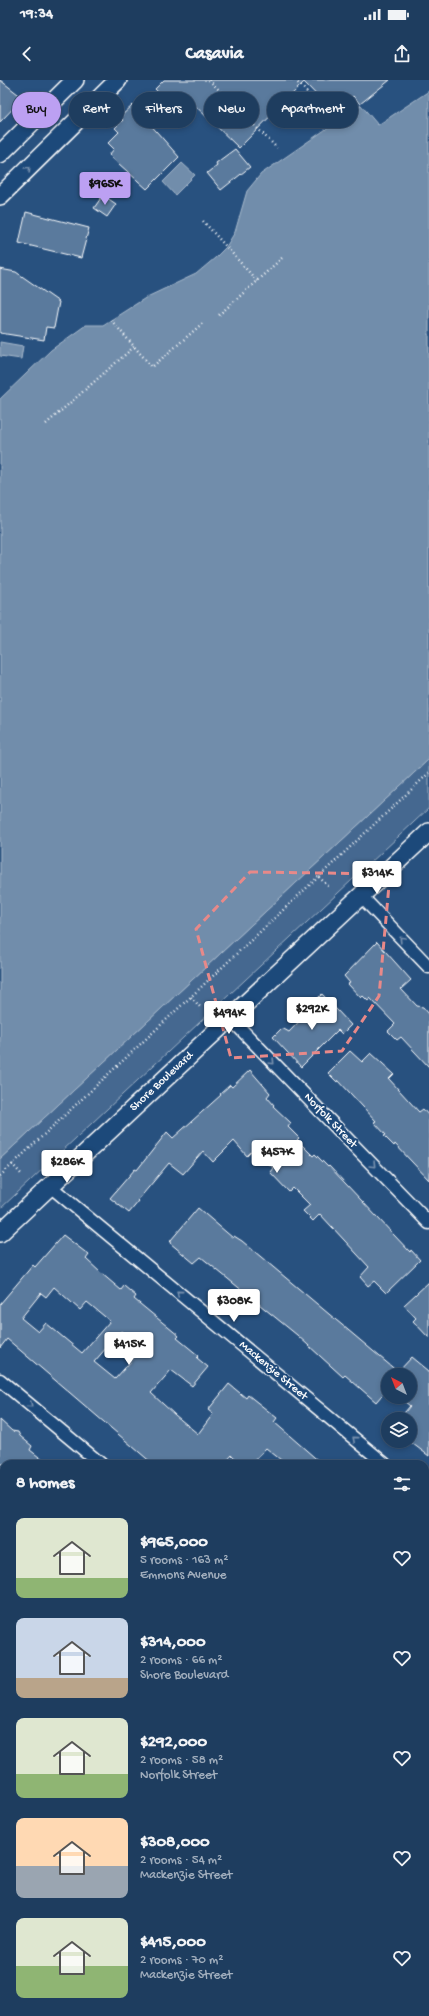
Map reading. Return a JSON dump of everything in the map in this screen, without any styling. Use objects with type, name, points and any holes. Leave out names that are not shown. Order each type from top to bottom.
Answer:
[{"type":"main road","points":[[1,152],[75,80]]},
{"type":"main road","points":[[0,196],[118,80]]},
{"type":"main road","name":"Shore Boulevard","points":[[0,1233],[231,1019],[429,832]]},
{"type":"street","points":[[361,896],[429,967]]},
{"type":"street","name":"Norfolk Street","points":[[231,1019],[429,1224]]},
{"type":"street","name":"Mackenzie Street","points":[[50,1186],[380,1460]]},
{"type":"street","points":[[0,1380],[96,1460]]},
{"type":"path","points":[[209,80],[277,148]]},
{"type":"path","points":[[295,80],[307,92]]},
{"type":"path","points":[[203,221],[257,281]]},
{"type":"path","points":[[219,315],[282,258]]},
{"type":"path","points":[[111,320],[152,367],[204,322]]},
{"type":"path","points":[[46,424],[135,346]]},
{"type":"path","points":[[0,1176],[429,773]]},
{"type":"path","points":[[319,877],[330,888]]},
{"type":"path","points":[[191,997],[201,1008]]},
{"type":"path","points":[[12,1164],[22,1176]]},
{"type":"highlighted area","points":[[250,872],[390,874],[379,996],[342,1051],[231,1058],[196,929]]},
{"type":"shaded area","points":[[429,91],[429,759],[0,1159],[0,399],[51,350],[86,325],[103,325],[147,297],[196,274],[215,258],[226,247],[235,232],[247,191],[261,174],[328,128],[358,128],[358,107],[361,105],[378,125]]},
{"type":"shaded area","points":[[182,163],[195,175],[175,195],[163,182]]},
{"type":"shaded area","points":[[0,342],[23,346],[21,359],[0,356]]},
{"type":"shaded area","points":[[429,759],[429,808],[0,1209],[0,1159]]},
{"type":"building","points":[[0,80],[15,92],[12,92],[12,109],[0,122]]},
{"type":"building","points":[[164,80],[390,80],[360,104],[358,102],[358,92],[314,92],[304,82],[294,92],[267,92],[267,120],[259,128],[259,92],[204,92],[204,114],[196,107],[196,92],[158,92],[155,89]]},
{"type":"building","points":[[132,106],[132,128],[153,128],[179,157],[147,189],[109,155],[114,149],[108,143],[119,132],[115,128],[124,128],[124,113]]},
{"type":"building","points":[[218,128],[259,128],[239,148]]},
{"type":"building","points":[[235,149],[250,167],[221,190],[207,173],[217,165],[216,163]]},
{"type":"building","points":[[103,195],[116,204],[107,217],[94,208]]},
{"type":"building","points":[[26,212],[89,228],[81,258],[19,243]]},
{"type":"building","points":[[0,269],[16,272],[59,302],[54,328],[46,327],[44,340],[0,333]]},
{"type":"building","points":[[377,942],[411,980],[401,989],[417,1006],[423,1007],[429,1014],[429,1067],[401,1037],[397,1040],[388,1031],[395,1024],[370,998],[368,1001],[363,996],[361,998],[348,984],[350,983],[344,976]]},
{"type":"building","points":[[322,994],[351,1025],[342,1034],[338,1030],[301,1067],[273,1037],[282,1028],[289,1032],[314,1006],[312,1004]]},
{"type":"building","points":[[350,1051],[362,1062],[371,1053],[394,1074],[389,1079],[419,1112],[423,1109],[429,1116],[429,1180],[395,1144],[394,1146],[384,1136],[386,1135],[374,1122],[376,1121],[338,1080],[337,1082],[328,1073]]},
{"type":"building","points":[[250,1070],[270,1093],[267,1097],[274,1105],[273,1106],[291,1123],[288,1127],[299,1138],[297,1140],[313,1156],[315,1154],[328,1167],[329,1166],[410,1252],[411,1250],[420,1260],[386,1293],[374,1281],[368,1286],[360,1277],[369,1267],[320,1214],[313,1221],[303,1211],[310,1205],[293,1188],[289,1192],[270,1172],[273,1168],[254,1149],[247,1156],[234,1141],[213,1162],[203,1151],[183,1174],[169,1163],[129,1213],[110,1198],[135,1169],[137,1170],[167,1132],[173,1138],[230,1085],[232,1087]]},
{"type":"building","points":[[198,1208],[233,1238],[234,1236],[242,1241],[393,1368],[381,1368],[381,1396],[376,1402],[345,1375],[343,1377],[297,1335],[201,1257],[194,1263],[170,1243]]},
{"type":"building","points":[[63,1235],[89,1255],[86,1259],[101,1273],[121,1290],[124,1286],[136,1296],[134,1299],[179,1336],[177,1338],[199,1356],[197,1358],[208,1367],[192,1386],[171,1370],[151,1393],[198,1434],[213,1414],[208,1410],[229,1384],[246,1398],[248,1395],[277,1418],[274,1422],[317,1460],[281,1460],[266,1448],[255,1460],[237,1460],[232,1455],[228,1460],[148,1460],[7,1339],[0,1348],[0,1304],[33,1265],[35,1267]],"holes":[[[54,1287],[80,1310],[87,1302],[110,1321],[82,1353],[46,1323],[38,1332],[21,1318],[41,1293],[46,1297]],[[121,1331],[142,1349],[115,1379],[94,1362]]]},
{"type":"building","points":[[429,1282],[429,1338],[413,1321],[416,1318],[404,1305]]},
{"type":"building","points":[[412,1357],[429,1371],[429,1456],[417,1447],[417,1412],[405,1412],[410,1406],[408,1404],[417,1404],[417,1368],[402,1368]]},
{"type":"building","points":[[0,1420],[12,1431],[18,1432],[20,1436],[32,1446],[30,1450],[43,1460],[0,1460]]}]
